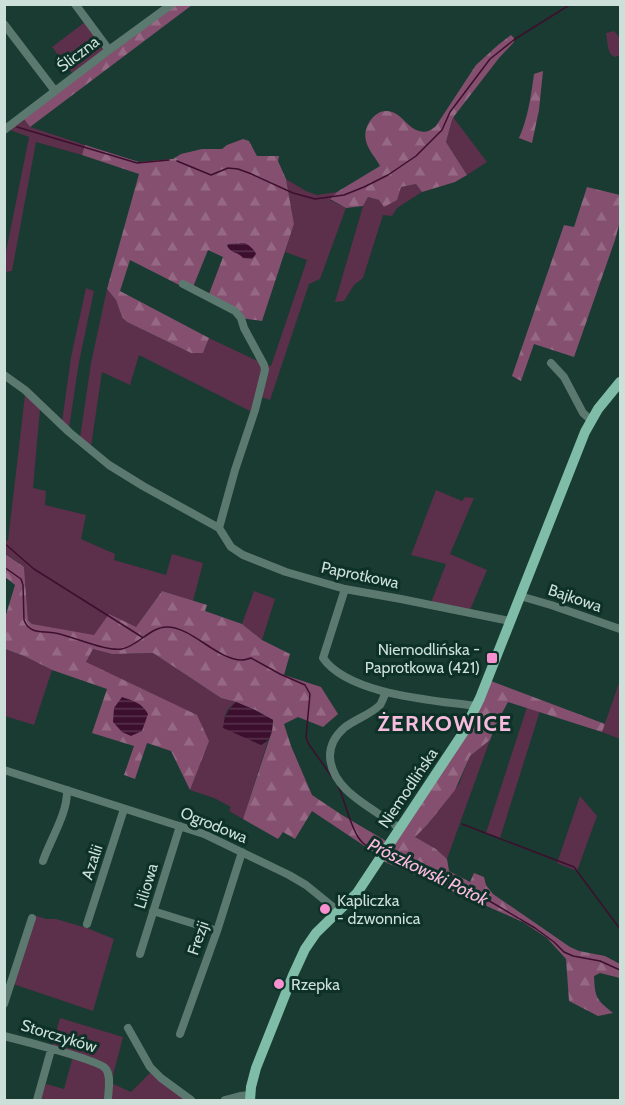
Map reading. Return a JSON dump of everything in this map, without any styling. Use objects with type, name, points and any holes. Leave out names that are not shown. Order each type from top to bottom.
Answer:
[{"type":"main road","name":"Niemodlińska","points":[[250,1098],[256,1068],[301,957],[316,933],[357,893],[463,733],[476,706],[591,420],[621,382]]},
{"type":"street","points":[[75,4],[110,50]]},
{"type":"street","name":"Śliczna","points":[[7,126],[172,4]]},
{"type":"street","points":[[4,24],[55,91]]},
{"type":"street","points":[[183,284],[235,311],[241,318],[243,328],[264,364],[264,376],[219,528]]},
{"type":"street","points":[[551,363],[564,377],[583,413],[591,420]]},
{"type":"street","name":"Paprotkowa","points":[[4,375],[25,390],[69,432],[109,465],[126,477],[219,528],[231,547],[243,555],[286,572],[345,589],[510,621]]},
{"type":"street","points":[[345,589],[323,658],[342,676],[386,693],[476,706]]},
{"type":"street","name":"Bajkowa","points":[[520,596],[551,604],[621,629]]},
{"type":"street","points":[[386,693],[380,704],[345,727],[337,735],[331,747],[331,763],[339,780],[348,791],[399,828]]},
{"type":"street","name":"Ogrodowa","points":[[4,770],[204,834],[306,885],[338,911]]},
{"type":"street","points":[[43,861],[65,809],[67,790]]},
{"type":"street","name":"Azalii","points":[[87,924],[124,808]]},
{"type":"street","name":"Liliowa","points":[[140,954],[180,826]]},
{"type":"street","name":"Frezji","points":[[180,1034],[217,931],[242,852]]},
{"type":"street","points":[[153,911],[217,931]]},
{"type":"street","points":[[4,1004],[32,918]]},
{"type":"street","points":[[128,1028],[150,1067],[191,1101]]},
{"type":"street","name":"Storczyków","points":[[4,1036],[104,1067],[109,1079],[108,1101]]},
{"type":"street","points":[[37,1101],[51,1050]]},
{"type":"street","points":[[225,1101],[240,1096],[250,1098]]},
{"type":"shaded area","points":[[85,22],[106,50],[73,74],[52,47]]},
{"type":"shaded area","points":[[614,31],[620,38],[620,55],[615,57],[609,50],[606,33]]},
{"type":"shaded area","points":[[453,117],[487,162],[467,175],[446,142]]},
{"type":"shaded area","points":[[24,119],[30,127],[85,145],[82,155],[36,142],[12,271],[5,272],[5,257],[29,137],[10,130]]},
{"type":"shaded area","points":[[286,179],[317,195],[337,192],[330,200],[346,208],[320,279],[309,284],[270,400],[259,396],[254,413],[139,355],[130,385],[102,372],[91,446],[80,438],[91,363],[107,289],[116,300],[122,317],[127,322],[191,353],[203,353],[209,338],[271,366],[307,260],[285,252],[294,224]]},
{"type":"shaded area","points":[[416,184],[422,192],[397,208],[392,216],[383,215],[363,278],[354,285],[344,301],[335,302],[363,206],[368,197],[379,200],[401,187]]},
{"type":"shaded area","points":[[244,243],[256,254],[252,259],[243,258],[230,250],[227,245]]},
{"type":"shaded area","points":[[86,288],[94,291],[79,362],[69,428],[62,422],[71,357]]},
{"type":"shaded area","points":[[25,395],[40,409],[33,488],[46,491],[45,505],[86,515],[81,539],[115,554],[114,560],[166,575],[172,554],[203,563],[193,601],[162,591],[136,627],[94,636],[32,624],[28,620],[24,567],[5,553],[4,539],[8,541]]},
{"type":"shaded area","points":[[436,490],[462,501],[465,497],[474,498],[450,554],[487,570],[470,610],[430,605],[446,564],[411,555]]},
{"type":"shaded area","points":[[254,591],[275,599],[262,640],[242,624]]},
{"type":"shaded area","points":[[4,649],[52,670],[34,725],[5,716]]},
{"type":"shaded area","points":[[93,649],[112,654],[153,653],[221,698],[236,702],[228,709],[224,718],[244,737],[261,745],[268,741],[243,819],[229,811],[231,807],[214,798],[190,790],[208,741],[86,662]]},
{"type":"shaded area","points":[[620,680],[620,739],[602,732]]},
{"type":"shaded area","points":[[122,697],[134,701],[148,714],[142,731],[131,736],[122,732],[113,722],[114,708]]},
{"type":"shaded area","points":[[236,702],[273,720],[271,735],[265,743],[261,745],[223,728],[227,714]]},
{"type":"shaded area","points":[[527,707],[540,711],[500,838],[486,833]]},
{"type":"shaded area","points":[[490,740],[447,859],[436,849],[414,837],[427,825],[459,784],[470,756]]},
{"type":"shaded area","points":[[580,796],[597,816],[577,871],[557,863]]},
{"type":"shaded area","points":[[31,914],[87,928],[114,939],[93,1011],[10,983]]},
{"type":"shaded area","points":[[60,1018],[123,1037],[111,1083],[131,1092],[153,1070],[191,1100],[40,1100],[46,1084],[64,1089],[73,1056],[51,1050]]},
{"type":"green space","points":[[176,5],[192,5],[30,127],[24,119],[37,108]]},
{"type":"green space","points":[[511,35],[514,42],[452,120],[446,142],[467,175],[455,182],[422,192],[416,184],[401,187],[397,200],[384,207],[379,200],[368,197],[363,206],[346,208],[330,199],[337,192],[380,166],[368,148],[365,135],[368,124],[376,115],[386,111],[392,112],[419,131],[432,129],[476,65]]},
{"type":"green space","points":[[543,71],[539,110],[532,143],[519,138],[527,115],[534,74]]},
{"type":"green space","points":[[243,139],[249,141],[257,156],[279,156],[278,161],[286,179],[294,224],[262,321],[241,318],[209,294],[223,257],[208,250],[193,292],[130,260],[120,291],[209,338],[203,353],[191,353],[127,322],[122,317],[116,300],[107,289],[139,174],[82,155],[85,145],[139,162],[173,159],[181,154],[202,149],[222,149]]},
{"type":"green space","points":[[587,187],[620,195],[620,221],[615,240],[574,357],[534,344],[521,381],[512,376],[564,225],[574,227]]},
{"type":"green space","points":[[4,553],[24,567],[28,620],[32,624],[94,635],[109,614],[136,627],[162,591],[207,605],[205,611],[242,624],[262,640],[290,654],[284,675],[321,687],[338,714],[323,727],[298,717],[284,724],[312,795],[386,841],[378,855],[312,811],[295,839],[283,832],[278,839],[243,819],[272,731],[273,720],[255,710],[221,698],[153,653],[112,654],[93,649],[86,662],[197,715],[209,741],[190,790],[171,751],[147,743],[135,779],[124,775],[134,746],[92,733],[107,689],[52,670],[5,649],[5,618],[15,585],[5,577]]},
{"type":"green space","points":[[491,681],[605,724],[602,732],[508,702],[490,740],[470,756],[455,790],[415,837],[436,849],[447,859],[449,871],[470,882],[474,873],[484,877],[486,885],[493,894],[570,947],[605,956],[620,964],[620,978],[600,973],[594,976],[598,997],[613,1013],[598,1016],[569,1001],[566,959],[547,938],[523,922],[383,861]]},
{"type":"waterway","points":[[177,161],[211,175],[228,168],[238,169],[293,193],[315,199],[344,195],[388,175],[416,156],[442,130],[450,112],[490,59],[515,39],[571,4]]},
{"type":"waterway","points":[[17,127],[137,163],[169,160]]},
{"type":"waterway","points":[[4,543],[34,569],[142,637]]},
{"type":"waterway","name":"Prószkowski Potok","points":[[4,567],[21,579],[24,620],[33,630],[55,633],[98,646],[122,649],[155,630],[167,627],[176,628],[223,655],[242,660],[251,658],[305,685],[310,694],[306,737],[332,777]]},
{"type":"waterway","name":"Prószkowski Potok","points":[[338,786],[359,839],[380,852]]},
{"type":"waterway","points":[[462,824],[574,867],[620,929]]},
{"type":"waterway","name":"Prószkowski Potok","points":[[388,854],[481,896],[535,928],[564,952],[600,961],[620,970]]},
{"type":"place","name":"Niemodlińska - Paprotkowa (421)","points":[[492,658]]},
{"type":"place","name":"Kapliczka - dzwonnica","points":[[325,909]]},
{"type":"place","name":"Rzepka","points":[[279,984]]},
{"type":"district","name":"ŻERKOWICE","points":[[445,723]]}]
